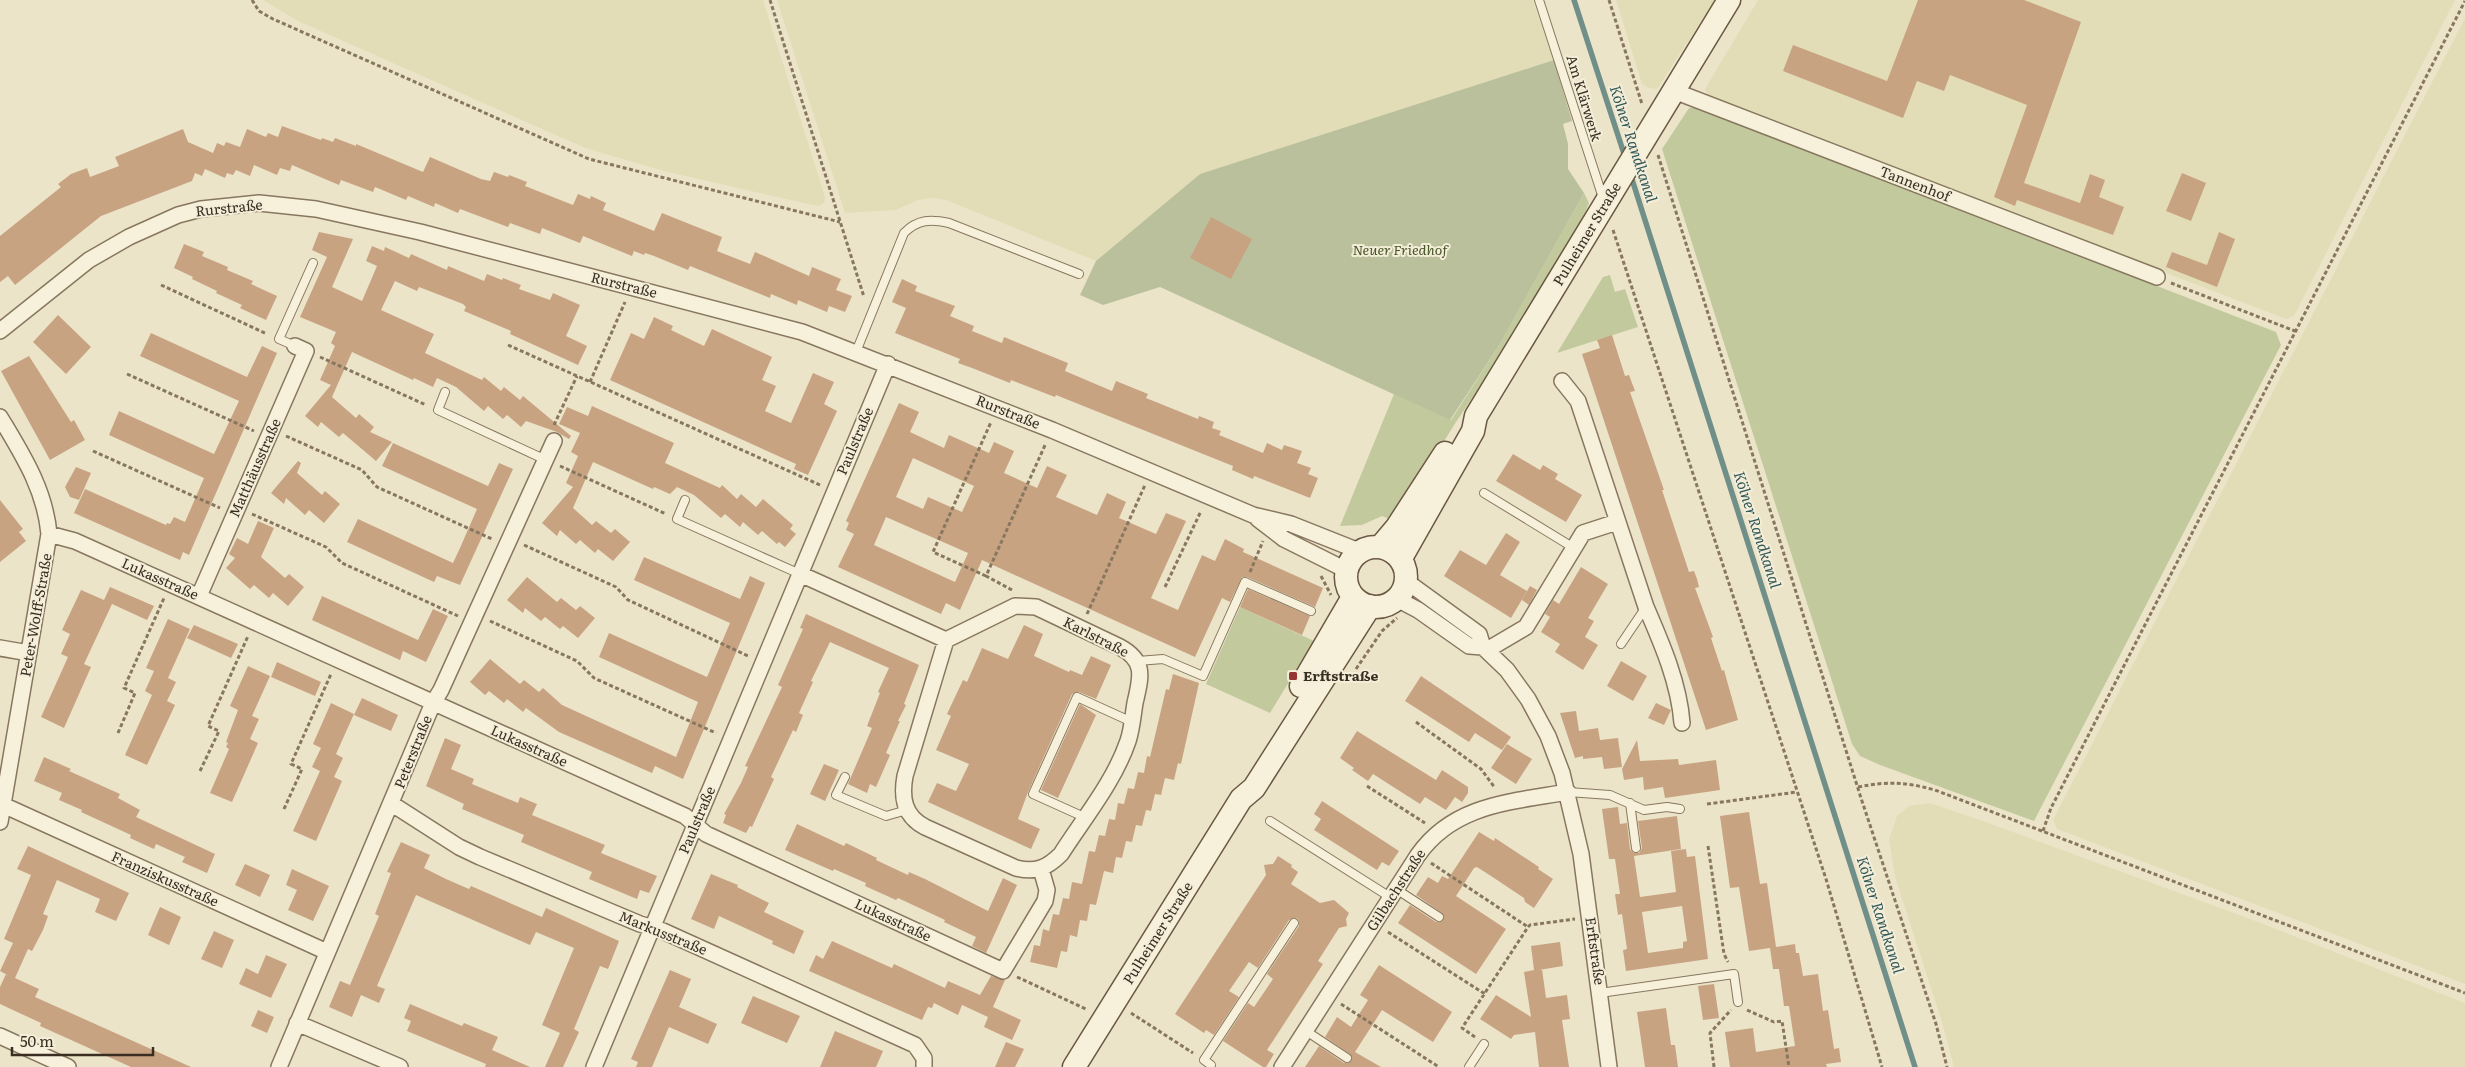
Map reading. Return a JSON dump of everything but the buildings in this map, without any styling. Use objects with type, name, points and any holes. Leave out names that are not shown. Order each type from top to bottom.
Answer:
[{"type":"main road","name":"Pulheimer Straße","points":[[1401,558],[1473,431],[1476,416],[1729,0]]},
{"type":"main road","name":"Pulheimer Straße","points":[[1381,546],[1397,527],[1462,426],[1476,416]]},
{"type":"main road","points":[[1381,546],[1401,558],[1406,569],[1401,590],[1379,607],[1361,602],[1348,589],[1346,570],[1350,560],[1358,551],[1369,547],[1381,546]]},
{"type":"main road","name":"Pulheimer Straße","points":[[1074,1067],[1241,799],[1243,784],[1361,602]]},
{"type":"street","name":"Tannenhof","points":[[1674,91],[2157,277]]},
{"type":"street","name":"Rurstraße","points":[[0,331],[89,260],[128,237],[178,215],[201,209],[230,205],[283,204],[347,214],[772,324],[888,364],[1152,471],[1253,515],[1291,524],[1358,551]]},
{"type":"street","name":"Matthäusstraße","points":[[199,596],[270,434],[300,349]]},
{"type":"street","name":"Paulstraße","points":[[594,1067],[888,364]]},
{"type":"street","points":[[1562,382],[1578,402],[1646,607],[1660,640],[1680,702],[1682,723]]},
{"type":"street","name":"Peter-Wolff-Straße","points":[[0,417],[39,487],[45,506],[49,534],[0,822]]},
{"type":"street","name":"Peterstraße","points":[[279,1067],[392,804],[433,703],[441,690],[510,543],[554,441]]},
{"type":"street","name":"Rurstraße","points":[[1253,515],[1284,539],[1346,570]]},
{"type":"street","points":[[1485,648],[1526,627],[1583,533],[1617,522]]},
{"type":"street","name":"Lukasstraße","points":[[49,534],[75,541],[685,816],[706,834],[1002,971]]},
{"type":"street","points":[[800,574],[946,640]]},
{"type":"street","name":"Erftstraße","points":[[1401,590],[1418,610],[1469,646],[1485,648]]},
{"type":"street","name":"Erftstraße","points":[[1401,590],[1479,634],[1485,648],[1507,670],[1539,716],[1555,752],[1568,792],[1581,854],[1609,1067]]},
{"type":"street","points":[[1002,971],[1044,900],[1047,890],[1042,869],[1029,871],[1016,868],[918,823],[907,810],[903,791],[905,776],[946,640],[1015,606]]},
{"type":"street","name":"Karlstraße","points":[[1015,606],[1036,608],[1120,646],[1132,653],[1138,661],[1140,682],[1128,739],[1121,758],[1061,854],[1049,866],[1042,869]]},
{"type":"street","points":[[0,648],[30,653]]},
{"type":"street","name":"Gilbachstraße","points":[[1282,1067],[1418,855],[1438,831],[1453,820],[1468,813],[1506,802],[1568,792]]},
{"type":"street","name":"Markusstraße","points":[[392,804],[480,857],[651,927],[663,930],[915,1045],[924,1058],[924,1067]]},
{"type":"street","name":"Franziskusstraße","points":[[3,805],[327,952]]},
{"type":"street","points":[[297,1023],[400,1067]]},
{"type":"street","points":[[0,1036],[68,1067]]},
{"type":"lane","name":"Am Klärwerk","points":[[1539,0],[1605,204]]},
{"type":"lane","points":[[856,352],[904,233],[911,226],[921,221],[933,220],[950,223],[1079,274]]},
{"type":"lane","points":[[300,349],[279,339],[313,263]]},
{"type":"lane","points":[[445,392],[438,410],[546,460]]},
{"type":"lane","points":[[1484,493],[1574,548]]},
{"type":"lane","points":[[685,500],[677,519],[800,574]]},
{"type":"lane","points":[[1138,661],[1163,659],[1203,676],[1245,582],[1311,612]]},
{"type":"lane","points":[[1621,644],[1646,607]]},
{"type":"lane","points":[[1084,817],[1033,794],[1077,697],[1132,722]]},
{"type":"lane","points":[[845,777],[836,795],[886,816],[907,810]]},
{"type":"lane","points":[[1568,792],[1610,795],[1644,810],[1667,807],[1680,809]]},
{"type":"lane","points":[[1630,803],[1636,848]]},
{"type":"lane","points":[[1270,821],[1393,893],[1439,917]]},
{"type":"lane","points":[[1209,1065],[1294,923]]},
{"type":"lane","points":[[1600,993],[1734,974],[1738,1002]]},
{"type":"lane","points":[[1306,1031],[1347,1058]]},
{"type":"lane","points":[[1469,1067],[1484,1044]]},
{"type":"path","points":[[252,0],[259,11],[273,19],[589,159],[840,222]]},
{"type":"path","points":[[770,0],[871,316]]},
{"type":"path","points":[[1609,0],[1650,128]]},
{"type":"path","points":[[2043,831],[2050,808],[2465,1]]},
{"type":"path","points":[[1657,151],[1858,788],[1936,1024],[1947,1067]]},
{"type":"path","points":[[1612,227],[1797,792],[1882,1067]]},
{"type":"path","points":[[2157,277],[2295,331]]},
{"type":"path","points":[[162,285],[279,339]]},
{"type":"path","points":[[590,382],[632,287]]},
{"type":"path","points":[[508,345],[834,492]]},
{"type":"path","points":[[300,349],[438,410]]},
{"type":"path","points":[[128,374],[270,434],[362,470],[377,487],[616,587],[628,600],[762,662]]},
{"type":"path","points":[[554,441],[551,433],[577,376]]},
{"type":"path","points":[[998,408],[934,552],[1012,588],[1015,606]]},
{"type":"path","points":[[986,576],[1052,430]]},
{"type":"path","points":[[93,451],[326,547],[342,564],[577,661],[594,678],[730,740]]},
{"type":"path","points":[[546,460],[677,519]]},
{"type":"path","points":[[1080,628],[1152,471]]},
{"type":"path","points":[[1165,587],[1209,495]]},
{"type":"path","points":[[1245,582],[1264,539]]},
{"type":"path","points":[[118,733],[135,693],[124,688],[170,584]]},
{"type":"path","points":[[200,771],[219,732],[208,726],[254,622]]},
{"type":"path","points":[[1373,645],[1382,631]]},
{"type":"path","points":[[284,809],[302,769],[291,764],[338,659]]},
{"type":"path","points":[[1416,722],[1481,769],[1506,802]]},
{"type":"path","points":[[1858,788],[1883,782],[1905,782],[1935,790],[2465,993]]},
{"type":"path","points":[[1367,786],[1438,831]]},
{"type":"path","points":[[1707,804],[1797,792]]},
{"type":"path","points":[[1708,846],[1724,954],[1734,974]]},
{"type":"path","points":[[1418,855],[1528,928]]},
{"type":"path","points":[[1484,1044],[1462,1028],[1530,925],[1590,916]]},
{"type":"path","points":[[1374,923],[1485,994]]},
{"type":"path","points":[[1002,971],[1104,1017]]},
{"type":"path","points":[[1328,996],[1439,1067]]},
{"type":"path","points":[[1714,1067],[1710,1033],[1738,1002],[1749,1011],[1774,1022],[1782,1021],[1789,1067]]},
{"type":"path","points":[[1131,1013],[1209,1065]]},
{"type":"shaded area","points":[[263,0],[763,0],[825,197],[824,203],[819,206],[808,204],[664,171],[585,148],[298,21]]},
{"type":"shaded area","points":[[777,0],[1533,0],[1554,60],[1200,174],[1096,261],[946,200],[931,198],[918,200],[896,210],[845,213]]},
{"type":"shaded area","points":[[1616,0],[1715,0],[1657,89],[1649,88],[1642,84]]},
{"type":"shaded area","points":[[1758,0],[2455,0],[2294,316],[2286,319],[1708,97],[1705,89]]},
{"type":"shaded area","points":[[2465,18],[2465,984],[2057,829],[2053,820]]},
{"type":"shaded area","points":[[1930,803],[2245,917],[2465,1003],[2465,1067],[1954,1067],[1942,1022],[1895,877],[1889,839],[1897,816],[1909,806]]},
{"type":"green space","name":"Neuer Friedhof","points":[[1554,60],[1572,121],[1563,124],[1568,144],[1568,169],[1584,193],[1500,344],[1450,420],[1160,287],[1103,305],[1080,295],[1096,261],[1200,174]]},
{"type":"green space","points":[[1689,108],[1697,108],[2276,332],[2281,345],[2034,821],[1880,765],[1860,756],[1852,744],[1662,149]]},
{"type":"green space","points":[[1584,193],[1589,203],[1584,216],[1506,348],[1456,422],[1394,521],[1382,516],[1362,525],[1340,526],[1394,394],[1451,420],[1500,344]]},
{"type":"green space","points":[[1610,275],[1615,292],[1625,289],[1638,327],[1557,353],[1603,277]]},
{"type":"green space","points":[[1240,607],[1314,641],[1270,713],[1206,684]]},
{"type":"waterway","name":"Kölner Randkanal","points":[[1574,0],[1626,160]]},
{"type":"waterway","name":"Kölner Randkanal","points":[[1630,173],[1915,1067]]},
{"type":"place","name":"Erftstraße","points":[[1293,676]]}]
